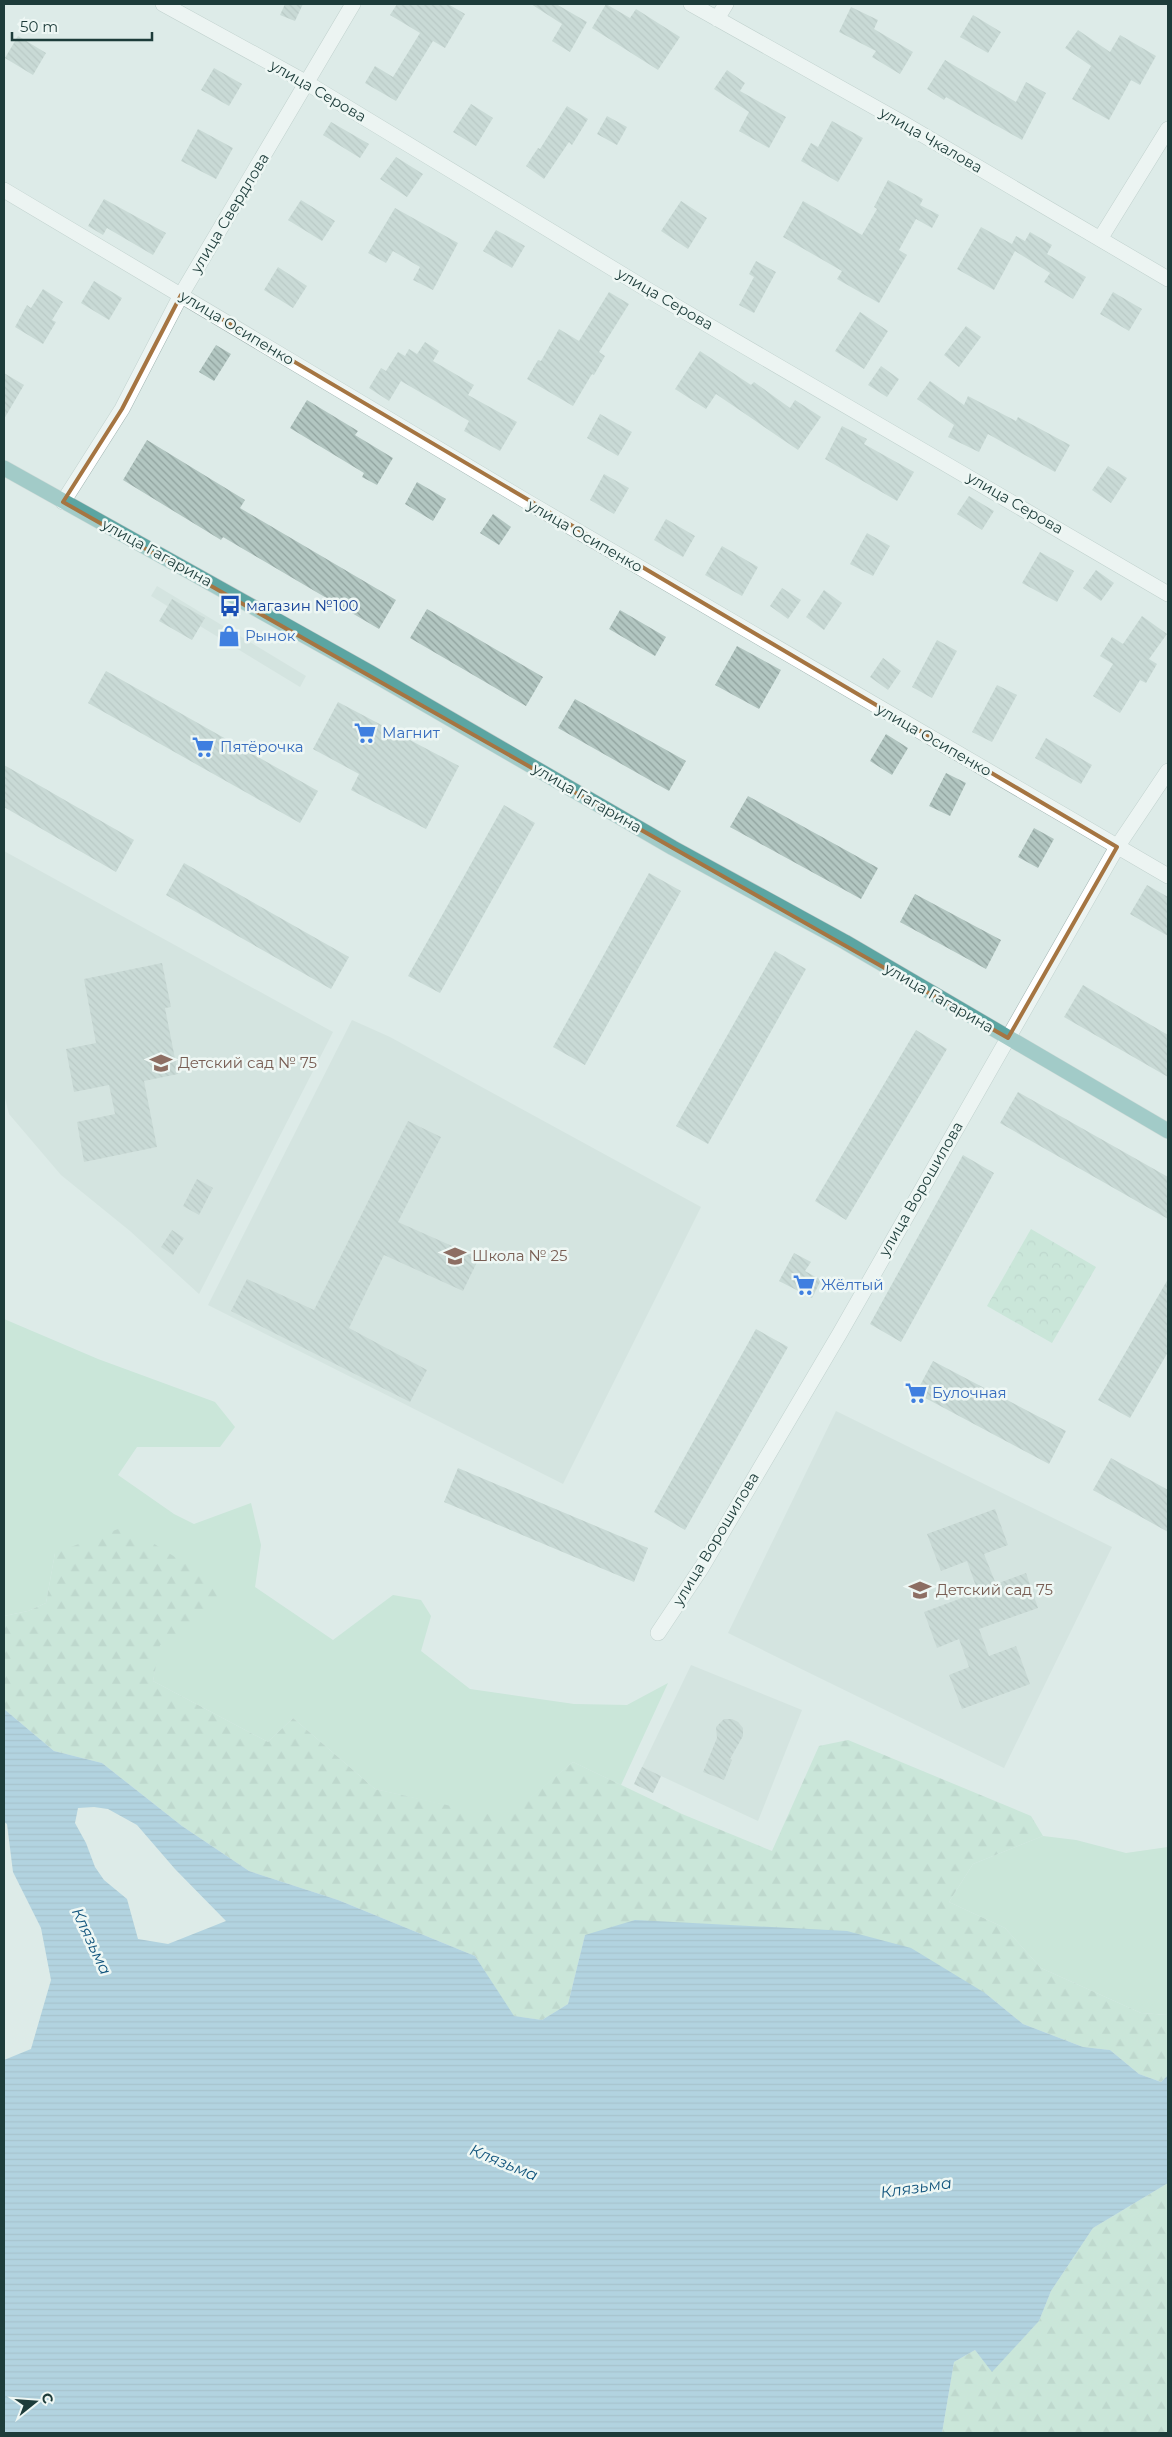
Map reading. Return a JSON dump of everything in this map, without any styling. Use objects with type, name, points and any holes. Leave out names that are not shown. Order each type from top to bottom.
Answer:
[{"type":"main road","name":"улица Гагарина","points":[[4,468],[371,673],[673,848],[845,942],[1168,1131]]},
{"type":"street","name":"улица Серова","points":[[163,4],[307,83],[648,290],[1168,594]]},
{"type":"street","name":"улица Свердлова","points":[[63,502],[122,409],[181,295],[353,4]]},
{"type":"street","name":"улица Чкалова","points":[[691,4],[901,122],[1168,279]]},
{"type":"street","points":[[717,18],[726,4]]},
{"type":"street","points":[[1100,239],[1168,129]]},
{"type":"street","name":"улица Осипенко","points":[[4,190],[549,515],[1168,876]]},
{"type":"street","name":"улица Ворошилова","points":[[658,1633],[702,1567],[840,1334],[1117,847],[1168,771]]},
{"type":"highlighted area","points":[[181,295],[1117,847],[1008,1038],[63,502],[122,409]]},
{"type":"shaded area","name":"Рынок","points":[[157,586],[306,676],[300,687],[151,596]]},
{"type":"shaded area","name":"Детский сад № 75","points":[[4,851],[333,1032],[199,1294],[130,1231],[61,1175],[9,1114],[4,1094]]},
{"type":"shaded area","name":"Школа № 25","points":[[352,1020],[390,1037],[701,1207],[563,1484],[208,1305]]},
{"type":"shaded area","name":"Детский сад 75","points":[[836,1411],[1112,1547],[1004,1768],[728,1633]]},
{"type":"shaded area","points":[[691,1665],[802,1710],[758,1821],[661,1776],[653,1793],[634,1784]]},
{"type":"green space","points":[[1031,1229],[1096,1267],[1052,1343],[987,1306]]},
{"type":"green space","points":[[4,1319],[98,1359],[215,1402],[235,1427],[220,1447],[137,1447],[118,1475],[174,1514],[194,1524],[251,1503],[261,1545],[255,1587],[333,1640],[393,1595],[421,1600],[431,1616],[421,1651],[470,1689],[574,1704],[627,1705],[668,1683],[621,1785],[573,1762],[505,1819],[375,1789],[293,1718],[268,1742],[153,1681],[159,1645],[55,1553],[46,1603],[28,1611],[4,1616]]},
{"type":"green space","points":[[126,1526],[216,1583],[222,1607],[160,1645],[153,1681],[268,1742],[293,1718],[375,1789],[505,1818],[573,1762],[682,1814],[772,1851],[819,1746],[848,1740],[1031,1816],[1043,1836],[973,1864],[949,1902],[1005,1928],[1041,1968],[1141,2013],[1168,2015],[1168,2075],[1161,2082],[1139,2074],[1110,2050],[1083,2047],[1023,2024],[985,1993],[585,1935],[568,2004],[542,2020],[513,2016],[475,1956],[338,1900],[249,1871],[182,1826],[102,1763],[54,1751],[4,1709],[4,1616],[28,1611],[46,1603],[55,1553]]},
{"type":"green space","points":[[1043,1836],[1076,1840],[1126,1853],[1168,1847],[1168,2015],[1141,2013],[1041,1968],[1005,1928],[949,1902],[973,1864]]},
{"type":"green space","points":[[1168,2183],[1168,2433],[942,2433],[954,2362],[975,2350],[992,2371],[1039,2321],[1051,2291],[1093,2228]]},
{"type":"water","name":"Клязьма","points":[[4,1709],[54,1751],[102,1763],[182,1826],[249,1871],[338,1900],[475,1956],[514,2016],[542,2020],[568,2004],[585,1935],[635,1920],[847,1931],[911,1948],[985,1993],[1023,2024],[1083,2047],[1110,2050],[1139,2074],[1161,2082],[1168,2075],[1168,2183],[1093,2228],[1051,2291],[1039,2321],[992,2372],[975,2350],[954,2362],[942,2433],[4,2433],[4,2060],[31,2049],[51,1980],[41,1928],[13,1872],[7,1824],[4,1822]],"holes":[[[94,1807],[108,1809],[137,1825],[175,1869],[226,1921],[168,1944],[138,1939],[127,1899],[104,1880],[95,1867],[86,1843],[75,1823],[78,1808]]]},
{"type":"building","points":[[285,4],[303,4],[295,21],[280,15]]},
{"type":"building","points":[[397,4],[448,4],[465,14],[445,48],[433,41],[396,101],[365,83],[375,66],[393,77],[420,33],[390,15]]},
{"type":"building","points":[[531,4],[556,4],[587,22],[570,52],[552,41],[562,24]]},
{"type":"building","points":[[606,4],[630,18],[636,9],[680,37],[658,70],[592,28]]},
{"type":"building","points":[[851,7],[878,20],[874,29],[913,52],[900,74],[872,57],[876,51],[839,32]]},
{"type":"building","points":[[973,15],[1001,32],[988,53],[960,37]]},
{"type":"building","points":[[1078,30],[1110,52],[1120,35],[1156,56],[1140,85],[1131,80],[1109,120],[1072,99],[1091,66],[1065,48]]},
{"type":"building","points":[[18,36],[46,53],[33,75],[5,58]]},
{"type":"building","points":[[945,60],[1016,102],[1026,82],[1046,93],[1022,140],[946,97],[944,100],[927,89]]},
{"type":"building","points":[[214,68],[242,84],[229,106],[201,90]]},
{"type":"building","points":[[727,70],[745,83],[740,91],[786,117],[769,148],[739,131],[749,112],[714,89]]},
{"type":"building","points":[[471,104],[493,118],[476,146],[453,132]]},
{"type":"building","points":[[567,106],[588,119],[572,145],[569,142],[544,179],[526,166],[538,148],[540,149]]},
{"type":"building","points":[[607,116],[627,127],[617,145],[597,134]]},
{"type":"building","points":[[832,121],[863,138],[838,182],[801,161],[811,143],[818,147]]},
{"type":"building","points":[[331,122],[369,144],[360,158],[323,135]]},
{"type":"building","points":[[198,129],[233,148],[216,179],[181,161]]},
{"type":"building","points":[[396,157],[423,174],[407,197],[380,179]]},
{"type":"building","points":[[888,180],[923,199],[920,205],[939,215],[932,228],[916,219],[899,250],[907,255],[879,303],[837,279],[842,271],[783,237],[803,201],[862,235],[877,209],[874,207]]},
{"type":"building","points":[[104,199],[166,233],[153,255],[107,228],[103,235],[88,226]]},
{"type":"building","points":[[301,200],[335,221],[322,241],[288,220]]},
{"type":"building","points":[[681,201],[707,218],[688,249],[661,231]]},
{"type":"building","points":[[395,208],[458,243],[433,290],[413,280],[420,267],[393,251],[386,263],[368,253]]},
{"type":"building","points":[[981,227],[1012,244],[1016,236],[1025,241],[1030,232],[1052,245],[1047,254],[1086,277],[1073,299],[1044,282],[1050,273],[1015,251],[994,290],[957,269]]},
{"type":"building","points":[[496,230],[525,246],[512,268],[483,251]]},
{"type":"building","points":[[756,261],[776,272],[754,313],[739,305],[754,277],[749,274]]},
{"type":"building","points":[[278,267],[307,286],[293,308],[264,290]]},
{"type":"building","points":[[94,281],[122,298],[109,320],[81,303]]},
{"type":"building","points":[[43,289],[63,302],[52,320],[56,322],[43,344],[15,327],[27,305],[31,308]]},
{"type":"building","points":[[609,292],[629,304],[599,352],[605,356],[573,406],[527,379],[538,360],[541,361],[559,329],[579,341]]},
{"type":"building","points":[[1113,292],[1142,309],[1129,331],[1100,314]]},
{"type":"building","points":[[860,312],[888,331],[864,369],[835,351]]},
{"type":"building","points":[[966,326],[981,337],[959,367],[944,355]]},
{"type":"building","points":[[425,342],[439,351],[433,361],[474,385],[468,395],[517,422],[500,451],[464,431],[469,421],[401,381],[389,401],[369,388],[381,368],[386,371],[398,352],[405,356],[409,349],[417,354]]},
{"type":"building","points":[[216,345],[231,354],[214,381],[199,372]]},
{"type":"building","points":[[700,351],[751,385],[754,382],[790,408],[795,400],[821,417],[798,450],[716,394],[706,409],[675,389]]},
{"type":"building","points":[[881,366],[899,379],[887,397],[868,385]]},
{"type":"building","points":[[4,373],[24,385],[4,419]]},
{"type":"building","points":[[930,381],[964,405],[968,396],[1016,421],[1018,417],[1070,445],[1055,472],[988,434],[979,452],[948,437],[954,425],[917,399]]},
{"type":"building","points":[[307,400],[358,431],[355,435],[393,458],[377,485],[362,477],[364,473],[290,428]]},
{"type":"building","points":[[600,414],[632,432],[618,456],[587,438]]},
{"type":"building","points":[[842,426],[867,439],[864,444],[914,472],[897,501],[825,459]]},
{"type":"building","points":[[147,440],[245,500],[240,508],[396,600],[379,629],[223,537],[221,540],[123,480]]},
{"type":"building","points":[[1108,466],[1127,478],[1111,503],[1092,490]]},
{"type":"building","points":[[604,474],[629,488],[614,514],[590,500]]},
{"type":"building","points":[[417,482],[446,499],[433,521],[405,504]]},
{"type":"building","points":[[969,496],[994,511],[982,530],[957,514]]},
{"type":"building","points":[[493,514],[511,527],[499,545],[480,533]]},
{"type":"building","points":[[666,519],[695,536],[683,557],[654,540]]},
{"type":"building","points":[[867,533],[890,546],[873,576],[850,564]]},
{"type":"building","points":[[722,546],[758,567],[742,596],[705,575]]},
{"type":"building","points":[[1040,552],[1074,571],[1057,602],[1022,583]]},
{"type":"building","points":[[1096,570],[1114,583],[1101,601],[1083,588]]},
{"type":"building","points":[[782,588],[801,600],[788,619],[770,606]]},
{"type":"building","points":[[824,590],[842,603],[824,630],[806,617]]},
{"type":"building","points":[[172,599],[205,618],[192,640],[159,621]]},
{"type":"building","points":[[427,609],[543,677],[526,706],[410,638]]},
{"type":"building","points":[[620,610],[666,637],[655,656],[609,629]]},
{"type":"building","points":[[1142,616],[1167,634],[1149,659],[1157,664],[1146,683],[1140,680],[1120,713],[1093,696],[1113,664],[1100,656],[1112,637],[1123,644]]},
{"type":"building","points":[[937,640],[957,651],[932,698],[912,687]]},
{"type":"building","points":[[737,646],[781,670],[759,709],[715,685]]},
{"type":"building","points":[[883,658],[901,671],[888,690],[870,677]]},
{"type":"building","name":"Пятёрочка","points":[[106,671],[318,791],[300,823],[88,703]]},
{"type":"building","points":[[997,685],[1017,695],[992,742],[972,732]]},
{"type":"building","points":[[575,699],[686,761],[669,791],[558,728]]},
{"type":"building","points":[[338,702],[459,766],[426,829],[351,790],[359,774],[313,749]]},
{"type":"building","points":[[886,734],[908,748],[892,775],[870,761]]},
{"type":"building","points":[[1046,738],[1092,765],[1081,784],[1035,758]]},
{"type":"building","points":[[4,765],[134,840],[116,872],[4,807]]},
{"type":"building","points":[[946,773],[966,783],[950,816],[929,806]]},
{"type":"building","points":[[748,796],[878,868],[861,899],[730,827]]},
{"type":"building","points":[[504,805],[535,823],[440,993],[408,976]]},
{"type":"building","points":[[1034,828],[1054,839],[1038,868],[1018,857]]},
{"type":"building","points":[[184,863],[349,957],[331,989],[166,895]]},
{"type":"building","points":[[649,873],[681,891],[585,1065],[553,1047]]},
{"type":"building","points":[[1147,885],[1168,897],[1168,936],[1130,914]]},
{"type":"building","points":[[915,894],[1001,940],[986,969],[900,922]]},
{"type":"building","points":[[775,951],[806,969],[708,1144],[676,1126]]},
{"type":"building","points":[[162,963],[171,1007],[165,1008],[178,1074],[144,1081],[157,1147],[84,1162],[77,1122],[115,1114],[109,1085],[74,1092],[66,1049],[96,1043],[84,979]]},
{"type":"building","points":[[1083,985],[1168,1035],[1168,1077],[1064,1017]]},
{"type":"building","points":[[916,1030],[947,1049],[846,1220],[815,1201]]},
{"type":"building","points":[[1018,1092],[1168,1177],[1168,1219],[1000,1123]]},
{"type":"building","points":[[408,1121],[441,1137],[398,1222],[479,1258],[463,1291],[384,1255],[349,1328],[427,1370],[410,1402],[231,1311],[247,1279],[314,1310]]},
{"type":"building","points":[[963,1155],[994,1173],[901,1342],[870,1324]]},
{"type":"building","points":[[197,1179],[213,1188],[199,1215],[183,1206]]},
{"type":"building","points":[[172,1230],[184,1238],[173,1255],[161,1247]]},
{"type":"building","points":[[794,1253],[811,1262],[805,1271],[821,1280],[812,1298],[779,1281]]},
{"type":"building","points":[[1168,1279],[1168,1352],[1130,1418],[1098,1400]]},
{"type":"building","points":[[756,1329],[788,1347],[685,1530],[654,1512]]},
{"type":"building","points":[[933,1361],[1066,1431],[1049,1464],[916,1393]]},
{"type":"building","points":[[1111,1458],[1168,1490],[1168,1532],[1093,1490]]},
{"type":"building","points":[[458,1468],[648,1548],[634,1582],[444,1502]]},
{"type":"building","points":[[995,1509],[1008,1545],[984,1554],[996,1584],[1026,1573],[1038,1608],[979,1629],[989,1656],[1016,1646],[1030,1684],[962,1709],[949,1675],[969,1667],[959,1639],[937,1648],[924,1612],[978,1592],[967,1561],[941,1571],[927,1534]]},
{"type":"building","points":[[724,1719],[732,1719],[738,1722],[743,1728],[743,1736],[730,1759],[732,1760],[724,1780],[703,1772],[717,1738],[716,1727]]},
{"type":"building","points":[[642,1767],[661,1776],[653,1793],[634,1784]]},
{"type":"place","name":"магазин №100","points":[[230,606]]},
{"type":"place","name":"Рынок","points":[[229,636]]},
{"type":"place","name":"Магнит","points":[[365,733]]},
{"type":"place","name":"Пятёрочка","points":[[203,747]]},
{"type":"place","name":"Детский сад № 75","points":[[161,1063]]},
{"type":"place","name":"Школа № 25","points":[[455,1256]]},
{"type":"place","name":"Жёлтый","points":[[804,1285]]},
{"type":"place","name":"Булочная","points":[[916,1393]]},
{"type":"place","name":"Детский сад 75","points":[[920,1590]]}]
